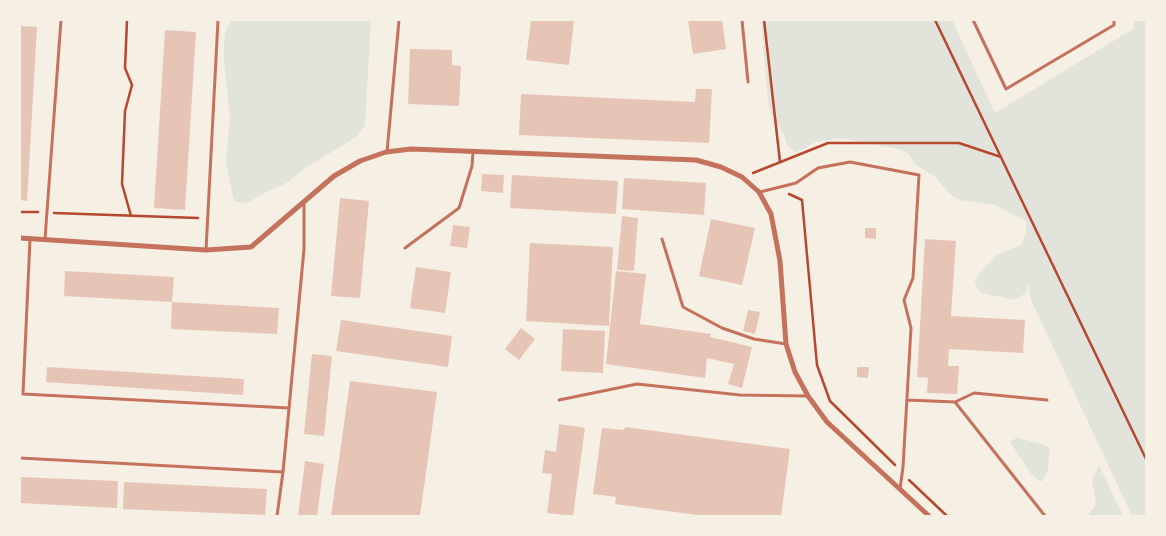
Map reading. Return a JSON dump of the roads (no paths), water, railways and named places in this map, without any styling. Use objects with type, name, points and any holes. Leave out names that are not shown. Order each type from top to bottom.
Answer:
[{"type":"street","points":[[20,238],[206,250],[251,247],[334,176],[360,161],[386,152],[412,149],[696,160],[722,167],[742,178],[759,192],[771,214],[780,261],[786,344],[796,372],[808,396],[827,422],[929,516]]},
{"type":"lane","points":[[45,239],[60,20]]},
{"type":"lane","points":[[206,250],[218,20]]},
{"type":"lane","points":[[386,152],[399,20]]},
{"type":"lane","points":[[742,20],[748,82]]},
{"type":"lane","points":[[973,20],[1006,89],[1114,25],[1114,20]]},
{"type":"lane","points":[[406,248],[460,208],[472,166],[473,151]]},
{"type":"lane","points":[[759,192],[796,182],[818,168],[850,162],[919,175],[913,278],[904,300],[911,328],[900,490]]},
{"type":"lane","points":[[277,516],[283,472],[304,249],[304,203]]},
{"type":"lane","points":[[30,238],[23,394],[289,408]]},
{"type":"lane","points":[[662,239],[683,307],[730,331],[754,339],[786,344]]},
{"type":"lane","points":[[558,400],[636,384],[740,395],[808,396]]},
{"type":"lane","points":[[907,400],[955,402],[974,393],[1047,400]]},
{"type":"lane","points":[[955,402],[1045,516]]},
{"type":"lane","points":[[20,458],[283,472]]}]
